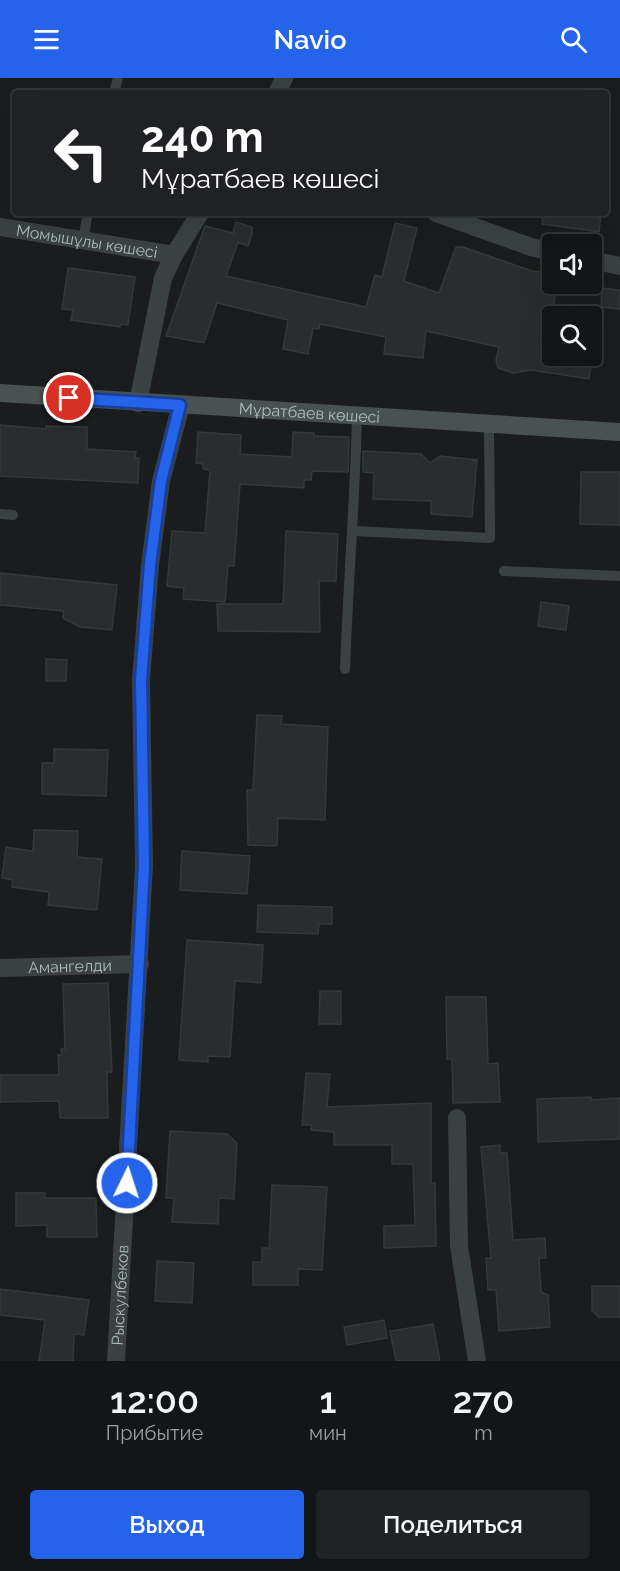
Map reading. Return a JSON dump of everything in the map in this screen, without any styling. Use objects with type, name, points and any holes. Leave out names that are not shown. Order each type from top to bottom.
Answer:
[{"type":"street","points":[[138,403],[153,316],[163,278],[198,216]]},
{"type":"street","points":[[443,216],[542,250]]},
{"type":"street","name":"Момышұлы көшесі","points":[[0,227],[174,255]]},
{"type":"street","points":[[602,262],[620,266]]},
{"type":"street","name":"Мұратбаев көшесі","points":[[0,393],[620,432]]},
{"type":"street","name":"Рыскулбеков","points":[[116,1361],[144,866],[141,680],[150,565],[161,481],[180,405]]},
{"type":"street","name":"Амангелди","points":[[0,968],[140,964]]},
{"type":"street","points":[[458,1118],[459,1246],[477,1361]]},
{"type":"lane","points":[[83,240],[87,216]]},
{"type":"lane","points":[[345,669],[348,585],[354,531],[357,416]]},
{"type":"lane","points":[[354,531],[490,538],[489,424]]},
{"type":"lane","points":[[0,514],[13,515]]},
{"type":"lane","points":[[504,571],[620,576]]},
{"type":"building","points":[[543,216],[601,216],[599,232],[542,224]]},
{"type":"building","points":[[236,222],[252,227],[248,246],[238,242],[226,276],[366,307],[375,275],[382,277],[395,223],[417,228],[404,281],[439,293],[456,247],[463,247],[542,272],[542,294],[555,294],[554,306],[542,306],[542,366],[591,366],[589,379],[531,370],[513,373],[498,368],[496,360],[499,347],[426,331],[423,358],[384,354],[386,337],[320,324],[319,329],[313,328],[308,354],[283,349],[288,320],[217,303],[204,343],[166,336],[205,226],[233,233]]},
{"type":"building","points":[[68,268],[135,277],[128,325],[120,324],[120,327],[71,320],[73,310],[62,309]]},
{"type":"building","points":[[602,288],[620,290],[620,309],[601,306]]},
{"type":"building","points":[[0,425],[46,429],[46,426],[87,427],[87,449],[136,452],[135,458],[139,458],[138,483],[0,476]]},
{"type":"building","points":[[198,432],[241,435],[240,454],[292,457],[293,432],[314,433],[314,436],[349,437],[348,472],[312,471],[311,480],[304,480],[304,488],[240,484],[234,566],[228,566],[225,602],[183,599],[184,588],[167,586],[172,531],[205,533],[210,470],[203,469],[203,464],[196,463]]},
{"type":"building","points":[[363,451],[421,454],[430,463],[440,456],[477,460],[472,517],[431,514],[431,501],[373,499],[374,473],[363,472]]},
{"type":"building","points":[[581,472],[620,472],[620,525],[580,524]]},
{"type":"building","points":[[286,531],[338,534],[336,581],[319,581],[320,632],[218,631],[217,604],[283,604]]},
{"type":"building","points":[[0,573],[117,585],[112,630],[80,627],[63,618],[64,611],[0,605]]},
{"type":"building","points":[[541,602],[569,606],[566,630],[538,626]]},
{"type":"building","points":[[46,659],[67,660],[66,681],[46,681]]},
{"type":"building","points":[[257,715],[282,716],[281,724],[328,727],[325,820],[278,818],[277,846],[248,845],[247,790],[253,790]]},
{"type":"building","points":[[54,749],[108,750],[106,796],[42,794],[42,763],[54,763]]},
{"type":"building","points":[[34,830],[78,831],[77,857],[102,859],[97,910],[48,905],[49,892],[12,887],[13,880],[2,878],[6,847],[33,851]]},
{"type":"building","points":[[182,851],[250,856],[247,894],[180,890]]},
{"type":"building","points":[[258,905],[332,907],[332,924],[319,924],[318,934],[257,932]]},
{"type":"building","points":[[187,940],[263,945],[261,983],[235,981],[230,1057],[208,1056],[208,1062],[179,1060]]},
{"type":"building","points":[[108,983],[112,1072],[107,1072],[108,1118],[60,1118],[59,1101],[0,1102],[0,1075],[59,1075],[58,1055],[62,1055],[61,1049],[65,1049],[63,984]]},
{"type":"building","points":[[320,991],[341,991],[341,1024],[319,1024]]},
{"type":"building","points":[[446,997],[486,997],[488,1064],[498,1063],[500,1102],[453,1103],[452,1059],[447,1059]]},
{"type":"building","points":[[306,1073],[330,1074],[327,1107],[431,1103],[431,1183],[435,1183],[436,1246],[384,1248],[384,1226],[415,1225],[413,1164],[392,1164],[392,1145],[334,1145],[334,1132],[311,1130],[312,1125],[302,1125]]},
{"type":"building","points":[[591,1097],[591,1100],[620,1098],[620,1139],[538,1142],[537,1099]]},
{"type":"building","points":[[170,1131],[227,1134],[237,1143],[234,1199],[219,1198],[218,1224],[172,1222],[174,1198],[166,1198]]},
{"type":"building","points":[[500,1145],[500,1153],[507,1153],[513,1240],[545,1238],[546,1258],[539,1258],[541,1292],[548,1295],[550,1327],[499,1331],[496,1290],[488,1290],[486,1258],[491,1258],[481,1147]]},
{"type":"building","points":[[272,1185],[327,1187],[322,1270],[298,1269],[298,1285],[253,1285],[253,1262],[262,1262],[262,1248],[269,1248]]},
{"type":"building","points":[[16,1193],[45,1193],[45,1198],[96,1198],[97,1237],[47,1237],[47,1225],[16,1226]]},
{"type":"building","points":[[157,1261],[194,1263],[192,1303],[155,1301]]},
{"type":"building","points":[[592,1286],[620,1286],[620,1317],[599,1317],[592,1311]]},
{"type":"building","points":[[0,1289],[89,1300],[84,1335],[74,1334],[73,1361],[39,1361],[45,1320],[0,1315]]},
{"type":"building","points":[[384,1320],[387,1338],[347,1345],[344,1327]]},
{"type":"building","points":[[433,1324],[440,1361],[396,1361],[390,1331]]},
{"type":"route","points":[[69,398],[180,405],[161,481],[150,565],[141,680],[144,725],[144,866],[127,1183]]}]
